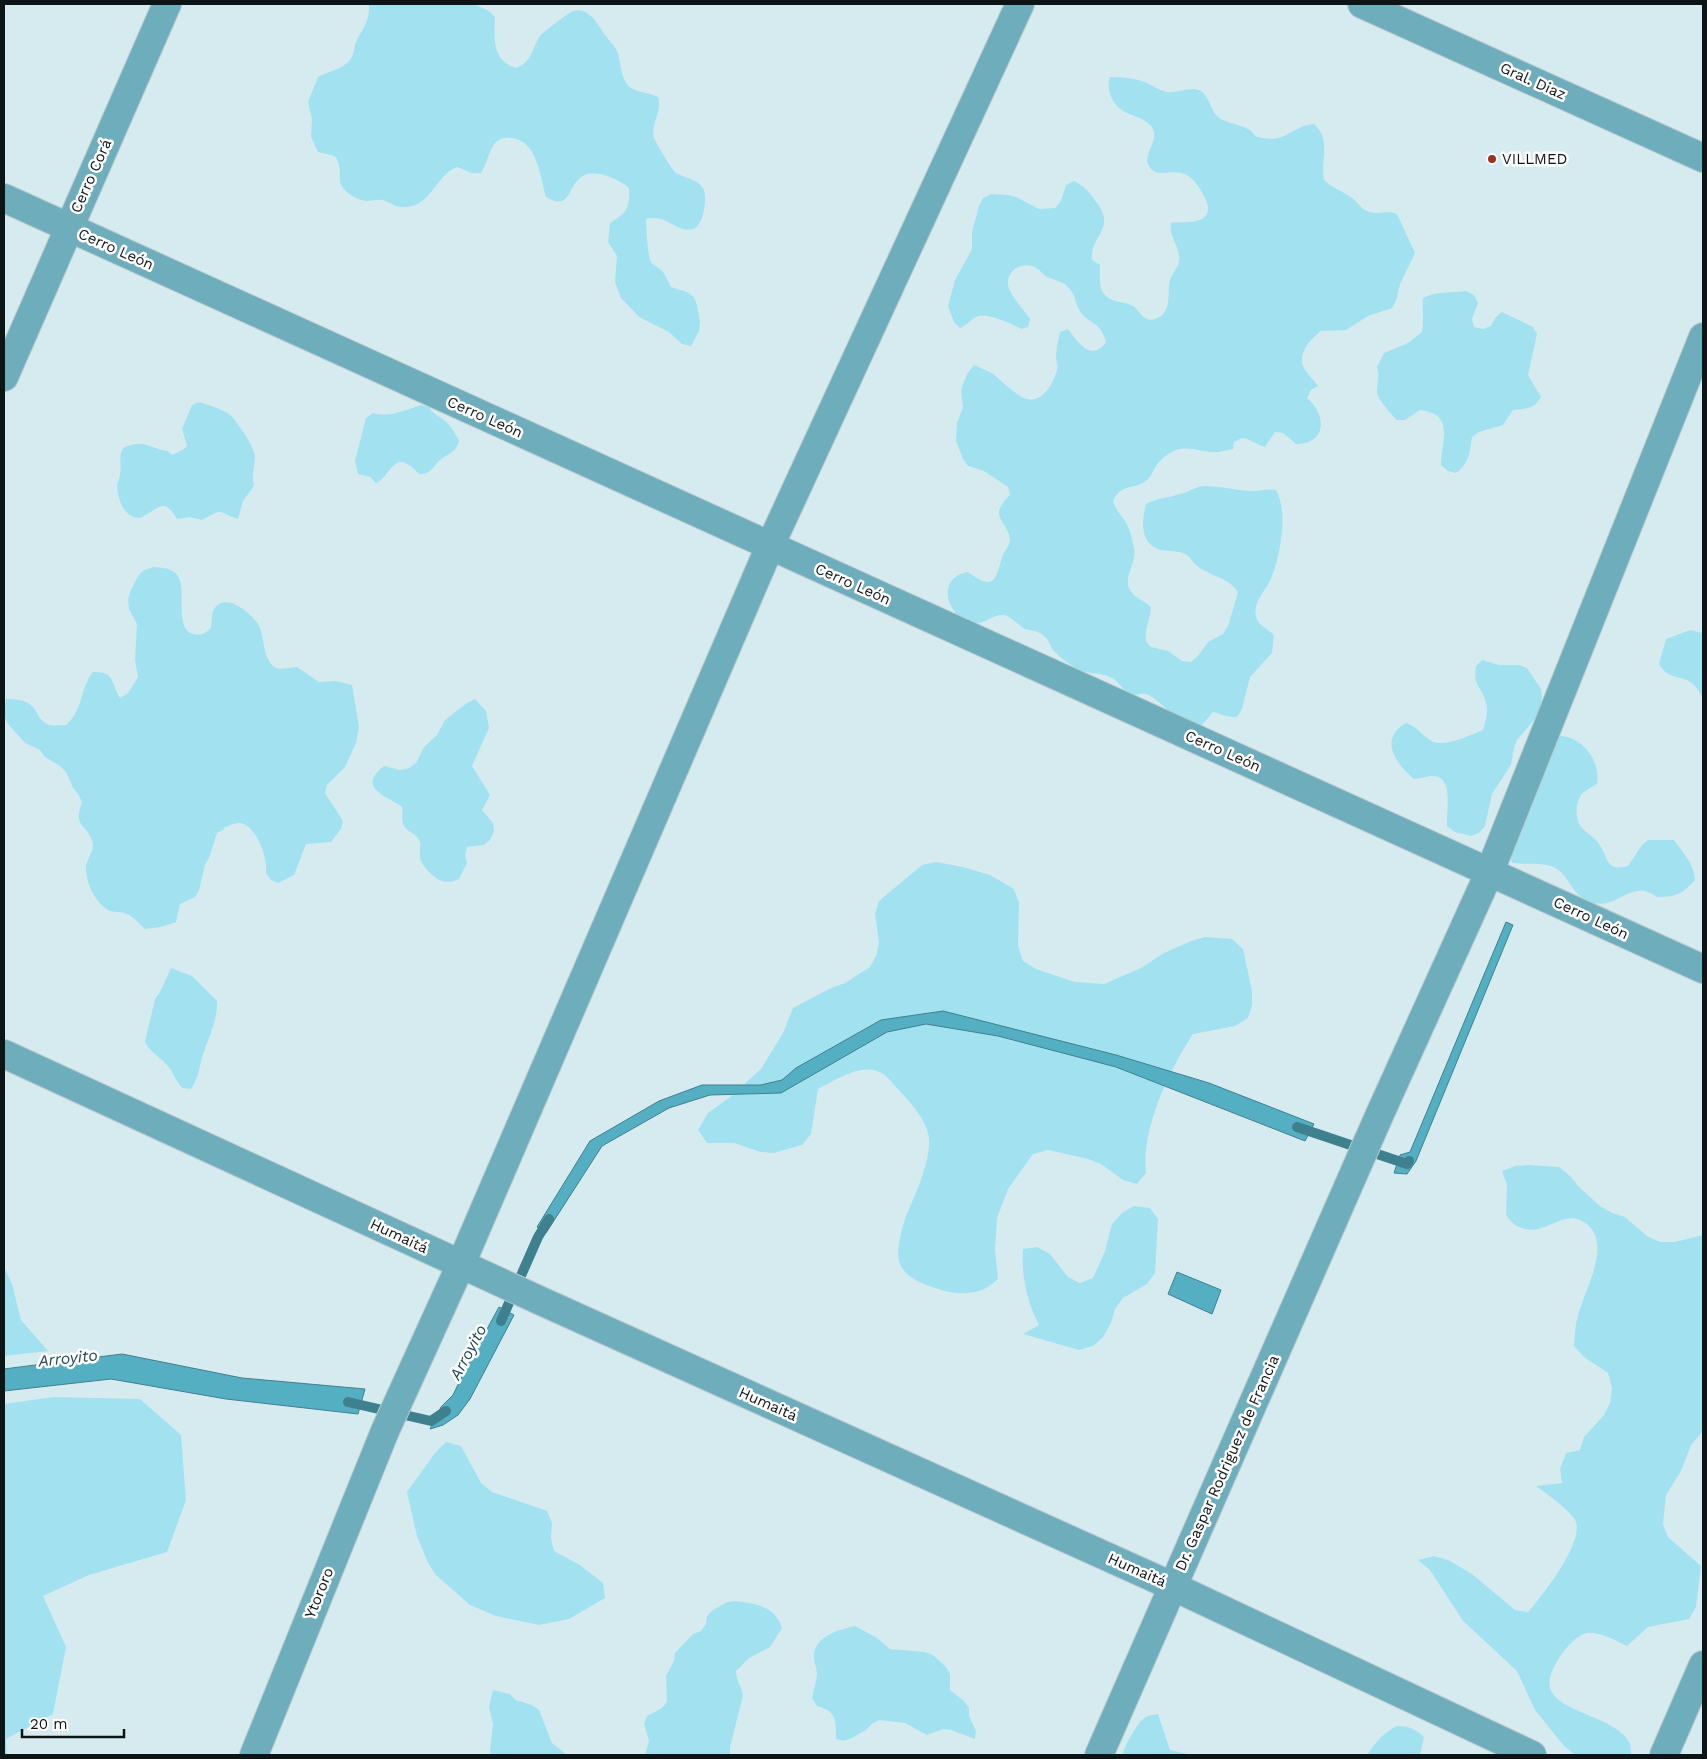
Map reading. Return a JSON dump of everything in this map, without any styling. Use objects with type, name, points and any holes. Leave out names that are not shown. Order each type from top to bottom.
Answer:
[{"type":"street","name":"Cerro Corá","points":[[4,377],[167,4]]},
{"type":"street","name":"Ytororo","points":[[254,1755],[385,1431],[461,1264],[770,546],[1020,4]]},
{"type":"street","name":"Gral. Diaz","points":[[1362,4],[1703,158]]},
{"type":"street","name":"Cerro León","points":[[4,198],[1703,969]]},
{"type":"street","name":"Dr. Gaspar Rodriguez de Francia","points":[[1099,1755],[1379,1116],[1490,871],[1703,337]]},
{"type":"street","name":"Humaitá","points":[[4,1054],[541,1301],[1172,1586],[1532,1755]]},
{"type":"street","points":[[1664,1755],[1703,1665]]},
{"type":"shaded area","points":[[369,4],[474,4],[489,11],[495,17],[494,33],[496,48],[502,60],[516,68],[529,58],[540,36],[568,14],[577,10],[591,16],[616,49],[627,84],[637,91],[658,97],[659,108],[653,133],[668,162],[676,173],[691,179],[703,188],[705,204],[697,227],[687,230],[660,219],[646,219],[651,262],[663,272],[671,287],[687,292],[694,297],[697,305],[700,322],[699,331],[691,346],[682,344],[669,332],[639,317],[621,298],[615,282],[617,256],[608,242],[610,223],[624,213],[629,200],[629,188],[619,181],[598,174],[585,175],[580,178],[564,200],[554,201],[546,197],[536,160],[527,145],[520,140],[503,138],[494,144],[481,173],[472,173],[457,167],[443,177],[426,198],[410,206],[400,207],[380,200],[364,201],[354,197],[345,190],[341,185],[339,165],[335,156],[318,152],[311,137],[312,119],[308,102],[318,77],[343,66],[351,58],[355,45],[367,22]]},
{"type":"shaded area","points":[[1110,77],[1128,78],[1145,82],[1166,92],[1197,89],[1207,97],[1217,116],[1253,132],[1255,136],[1274,139],[1299,128],[1314,124],[1323,137],[1324,180],[1351,197],[1367,211],[1397,214],[1415,253],[1400,284],[1396,301],[1392,308],[1368,316],[1346,330],[1321,331],[1306,346],[1302,356],[1303,366],[1318,386],[1311,390],[1307,398],[1314,405],[1320,420],[1321,427],[1314,439],[1306,443],[1296,444],[1283,433],[1275,432],[1265,447],[1242,438],[1234,442],[1233,449],[1218,452],[1188,449],[1175,450],[1158,463],[1147,480],[1138,485],[1125,488],[1113,501],[1128,527],[1134,548],[1134,559],[1128,577],[1129,588],[1134,595],[1151,607],[1146,641],[1151,647],[1168,651],[1182,661],[1191,662],[1208,642],[1223,634],[1228,626],[1238,592],[1229,583],[1201,569],[1187,555],[1161,550],[1152,546],[1143,530],[1146,504],[1154,500],[1206,486],[1249,491],[1276,490],[1280,499],[1282,535],[1280,548],[1274,571],[1255,611],[1258,622],[1274,635],[1272,653],[1250,677],[1242,709],[1237,717],[1213,712],[1202,725],[1195,728],[1180,720],[1149,695],[1130,694],[1113,678],[1077,669],[1055,653],[1043,635],[1025,629],[1009,617],[1003,615],[980,623],[967,622],[954,611],[948,598],[950,584],[959,575],[968,572],[983,581],[992,581],[995,578],[1010,540],[999,515],[1002,505],[1010,495],[1008,487],[984,471],[968,466],[956,441],[957,423],[963,407],[961,390],[967,374],[974,365],[992,373],[1022,397],[1034,399],[1045,393],[1055,376],[1057,367],[1056,352],[1060,332],[1068,329],[1080,344],[1090,351],[1095,351],[1106,342],[1098,326],[1087,319],[1080,311],[1072,292],[1066,285],[1047,277],[1038,269],[1027,265],[1019,267],[1012,272],[1008,279],[1008,284],[1013,297],[1030,319],[1028,327],[1021,329],[999,319],[986,316],[976,317],[960,328],[954,322],[948,306],[955,280],[972,249],[972,232],[983,198],[991,194],[1008,195],[1039,209],[1055,208],[1061,201],[1066,185],[1074,181],[1080,184],[1094,199],[1101,209],[1104,218],[1104,225],[1095,243],[1092,260],[1100,265],[1100,281],[1103,292],[1108,298],[1133,306],[1149,320],[1158,318],[1166,309],[1170,280],[1179,262],[1178,251],[1171,232],[1171,223],[1200,220],[1207,213],[1206,200],[1193,180],[1180,173],[1161,173],[1151,169],[1147,158],[1153,141],[1153,129],[1144,120],[1124,111],[1115,104],[1110,94]]},
{"type":"shaded area","points":[[1466,291],[1474,295],[1478,303],[1472,319],[1474,327],[1483,329],[1491,326],[1495,318],[1502,312],[1533,327],[1537,334],[1528,375],[1541,397],[1532,406],[1513,410],[1503,425],[1479,432],[1472,437],[1466,462],[1456,473],[1448,471],[1441,465],[1444,430],[1438,417],[1420,410],[1405,420],[1397,420],[1379,398],[1377,391],[1377,367],[1384,353],[1408,343],[1422,332],[1423,298],[1438,293]]},
{"type":"shaded area","points":[[200,402],[229,414],[244,433],[254,452],[254,486],[243,501],[238,519],[217,512],[202,520],[190,517],[177,519],[164,506],[156,508],[140,518],[130,515],[120,502],[117,486],[123,448],[134,444],[143,444],[168,451],[172,455],[184,449],[187,446],[182,429],[192,405]]},
{"type":"shaded area","points":[[421,405],[429,407],[432,412],[445,421],[453,430],[459,441],[453,451],[426,473],[419,474],[411,466],[402,462],[394,465],[384,478],[376,483],[370,477],[358,474],[355,461],[366,418],[373,413],[391,414]]},
{"type":"shaded area","points":[[153,567],[170,569],[178,576],[181,591],[182,617],[187,631],[198,635],[209,630],[211,628],[213,611],[219,604],[225,602],[238,606],[250,614],[258,624],[267,656],[274,667],[280,669],[297,667],[319,682],[336,681],[352,685],[359,727],[356,743],[345,767],[327,785],[325,793],[343,821],[341,829],[331,842],[306,844],[294,875],[278,883],[271,880],[266,873],[263,851],[256,835],[251,829],[239,823],[223,828],[225,829],[217,833],[205,865],[199,890],[195,897],[180,904],[176,922],[161,927],[145,929],[130,915],[103,907],[96,898],[90,887],[86,870],[93,844],[89,834],[79,820],[82,802],[78,794],[73,788],[66,772],[45,757],[40,750],[25,743],[8,724],[4,716],[6,699],[18,700],[32,706],[44,722],[50,725],[66,725],[76,713],[93,672],[100,672],[109,676],[120,698],[128,693],[138,677],[135,660],[137,624],[129,609],[128,600],[138,576],[144,570]]},
{"type":"shaded area","points":[[1690,630],[1703,633],[1703,699],[1698,689],[1687,680],[1669,674],[1659,664],[1666,639]]},
{"type":"shaded area","points":[[1482,660],[1499,665],[1519,665],[1527,668],[1541,689],[1542,697],[1539,714],[1517,740],[1511,765],[1492,794],[1485,826],[1479,833],[1471,836],[1455,832],[1447,826],[1448,799],[1446,785],[1443,780],[1432,776],[1414,779],[1396,759],[1391,744],[1393,736],[1398,729],[1406,723],[1413,726],[1428,739],[1437,743],[1450,742],[1483,730],[1487,706],[1477,683],[1475,673],[1476,666]]},
{"type":"shaded area","points":[[475,699],[486,711],[489,728],[472,766],[490,795],[482,810],[493,823],[494,831],[490,840],[484,845],[467,847],[465,855],[467,863],[459,879],[446,882],[435,877],[423,865],[420,858],[420,842],[404,826],[402,807],[377,791],[373,781],[376,774],[384,766],[400,770],[409,768],[416,763],[424,747],[437,735],[445,720]]},
{"type":"shaded area","points":[[1560,736],[1576,741],[1589,752],[1593,759],[1598,775],[1597,784],[1581,795],[1577,804],[1577,815],[1579,824],[1597,842],[1611,865],[1615,867],[1628,866],[1642,845],[1648,840],[1674,840],[1693,868],[1695,880],[1686,889],[1679,894],[1657,897],[1648,892],[1632,892],[1610,902],[1602,904],[1593,903],[1581,897],[1557,869],[1542,864],[1512,863],[1510,855],[1521,832],[1519,816],[1538,789],[1553,740]]},
{"type":"shaded area","points":[[936,862],[990,875],[1014,889],[1019,903],[1018,946],[1023,961],[1036,969],[1075,982],[1104,984],[1141,968],[1164,953],[1191,941],[1205,937],[1232,939],[1243,949],[1252,991],[1252,1005],[1248,1018],[1235,1026],[1193,1034],[1184,1049],[1166,1082],[1152,1120],[1148,1138],[1146,1173],[1137,1184],[1123,1180],[1101,1164],[1088,1159],[1048,1150],[1033,1154],[1008,1189],[997,1218],[995,1250],[998,1279],[986,1288],[970,1293],[946,1291],[922,1283],[911,1277],[899,1261],[898,1251],[901,1232],[923,1175],[929,1142],[926,1127],[920,1115],[885,1075],[877,1071],[859,1070],[818,1089],[811,1134],[802,1145],[774,1153],[761,1152],[734,1143],[707,1143],[698,1130],[708,1113],[730,1097],[761,1069],[783,1033],[793,1008],[831,988],[845,983],[870,967],[876,956],[879,943],[875,914],[879,901],[922,865]]},
{"type":"shaded area","points":[[1506,922],[1513,925],[1416,1161],[1407,1174],[1394,1173],[1400,1155],[1410,1152]]},
{"type":"shaded area","points":[[171,968],[192,976],[217,1001],[213,1026],[198,1075],[191,1089],[182,1088],[167,1065],[145,1042],[155,999]]},
{"type":"shaded area","points":[[943,1011],[1116,1055],[1209,1083],[1314,1124],[1305,1141],[1116,1067],[998,1036],[926,1024],[887,1032],[781,1093],[710,1095],[669,1108],[602,1146],[546,1233],[537,1227],[590,1141],[659,1101],[702,1085],[761,1085],[782,1080],[796,1068],[881,1020]]},
{"type":"shaded area","points":[[1515,1166],[1559,1167],[1600,1206],[1612,1213],[1625,1217],[1647,1236],[1660,1242],[1675,1242],[1703,1235],[1703,1431],[1691,1445],[1681,1471],[1666,1495],[1663,1524],[1668,1537],[1701,1566],[1696,1607],[1689,1619],[1648,1627],[1627,1646],[1597,1633],[1587,1633],[1581,1636],[1574,1640],[1561,1655],[1550,1680],[1550,1687],[1554,1696],[1563,1703],[1613,1727],[1623,1735],[1630,1744],[1631,1755],[1575,1755],[1564,1746],[1535,1710],[1517,1671],[1463,1621],[1430,1570],[1418,1560],[1434,1556],[1448,1560],[1472,1574],[1515,1610],[1528,1612],[1568,1556],[1577,1532],[1574,1518],[1536,1486],[1562,1483],[1560,1469],[1566,1453],[1580,1450],[1584,1437],[1604,1415],[1610,1403],[1612,1388],[1608,1373],[1584,1357],[1574,1346],[1577,1319],[1595,1266],[1597,1240],[1592,1229],[1582,1221],[1574,1218],[1535,1229],[1517,1226],[1511,1221],[1506,1215],[1507,1185],[1502,1171]]},
{"type":"shaded area","points":[[1134,1206],[1150,1208],[1158,1219],[1155,1273],[1147,1284],[1123,1298],[1115,1309],[1111,1323],[1103,1337],[1093,1346],[1079,1350],[1023,1334],[1039,1325],[1031,1307],[1026,1288],[1023,1269],[1023,1249],[1037,1247],[1050,1254],[1068,1277],[1080,1283],[1093,1278],[1105,1251],[1112,1224],[1122,1213]]},
{"type":"shaded area","points":[[4,1267],[12,1284],[21,1320],[48,1351],[4,1356]]},
{"type":"shaded area","points":[[1177,1272],[1221,1290],[1212,1314],[1168,1294]]},
{"type":"shaded area","points":[[499,1307],[514,1315],[470,1399],[458,1415],[443,1425],[430,1429],[441,1407],[453,1395]]},
{"type":"shaded area","points":[[122,1354],[242,1378],[365,1389],[358,1414],[226,1399],[111,1379],[4,1391],[4,1369]]},
{"type":"shaded area","points":[[53,1397],[140,1399],[181,1435],[186,1500],[167,1552],[89,1575],[43,1596],[66,1647],[53,1714],[6,1739],[7,1755],[4,1755],[4,1404]]},
{"type":"shaded area","points":[[446,1442],[461,1446],[481,1483],[492,1492],[547,1511],[552,1523],[551,1538],[554,1551],[580,1565],[603,1583],[605,1598],[569,1619],[539,1625],[496,1616],[470,1605],[436,1575],[428,1563],[417,1536],[407,1492],[435,1453]]},
{"type":"shaded area","points":[[735,1601],[764,1607],[775,1615],[782,1628],[770,1647],[749,1658],[736,1671],[743,1695],[730,1747],[730,1755],[645,1755],[649,1741],[644,1724],[647,1716],[662,1708],[667,1702],[666,1676],[674,1661],[675,1653],[693,1634],[701,1631],[706,1624],[707,1616],[713,1610],[727,1602]]},
{"type":"shaded area","points":[[855,1626],[877,1638],[890,1649],[924,1652],[933,1655],[946,1667],[950,1674],[950,1690],[964,1701],[969,1708],[969,1716],[976,1731],[975,1739],[943,1729],[927,1735],[905,1723],[879,1720],[852,1738],[844,1741],[836,1739],[836,1727],[832,1714],[824,1708],[817,1706],[812,1698],[817,1674],[814,1654],[819,1642],[824,1638],[830,1634]]},
{"type":"shaded area","points":[[493,1690],[510,1694],[516,1700],[532,1705],[539,1710],[552,1743],[567,1755],[491,1755],[493,1724],[489,1707]]},
{"type":"shaded area","points":[[1158,1714],[1170,1750],[1192,1755],[1123,1755],[1128,1740],[1139,1723],[1147,1716]]},
{"type":"shaded area","points":[[1397,1726],[1412,1728],[1424,1737],[1420,1755],[1367,1755],[1380,1738]]},
{"type":"waterway","points":[[1297,1127],[1407,1164],[1409,1161]]},
{"type":"waterway","name":"Arroyito","points":[[501,1321],[538,1237],[549,1219]]},
{"type":"waterway","name":"Arroyito","points":[[348,1402],[431,1421],[446,1411]]},
{"type":"place","name":"VILLMED","points":[[1492,159]]}]
